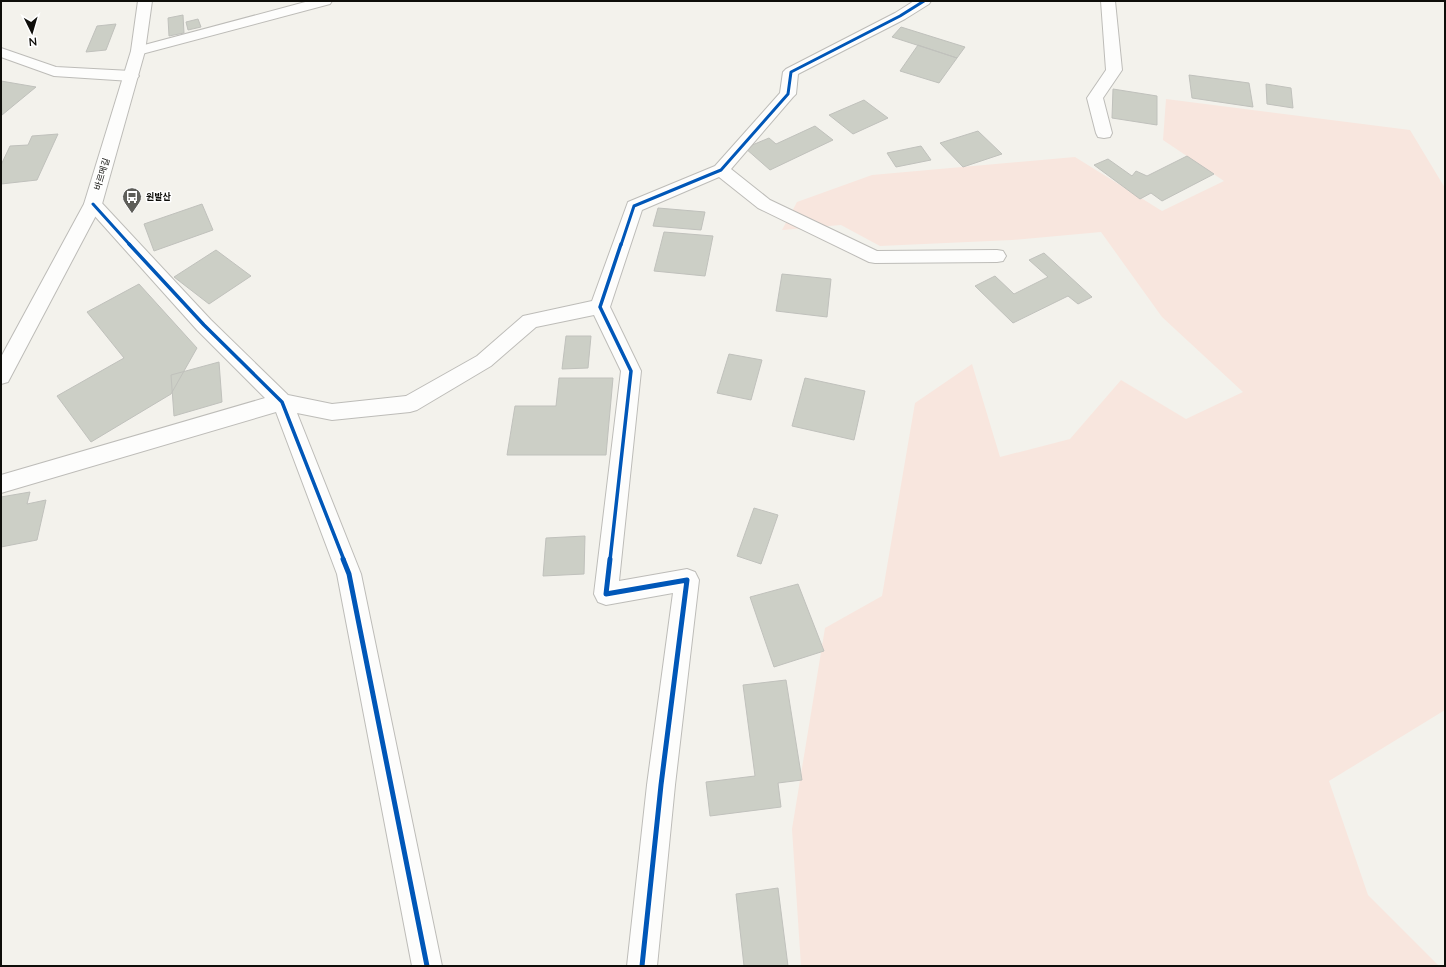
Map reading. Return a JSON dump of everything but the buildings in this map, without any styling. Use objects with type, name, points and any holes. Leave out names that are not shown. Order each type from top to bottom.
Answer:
[{"type":"street","name":"바르메길","points":[[1,376],[93,204],[138,51],[145,1]]},
{"type":"street","points":[[138,51],[325,1]]},
{"type":"street","points":[[642,966],[661,785],[687,580],[606,594],[631,370],[600,307],[634,206],[721,170],[788,94],[791,72],[900,16],[924,1]]},
{"type":"street","points":[[1104,133],[1095,98],[1114,70],[1108,1]]},
{"type":"street","points":[[1,52],[54,71],[131,76]]},
{"type":"street","points":[[721,170],[764,204],[875,257],[997,256]]},
{"type":"street","points":[[93,204],[204,325],[282,402],[349,574],[427,966]]},
{"type":"street","points":[[1,484],[282,402],[332,412],[410,404],[484,361],[530,321],[600,307]]},
{"type":"shaded area","points":[[1166,99],[1410,130],[1445,188],[1445,710],[1329,781],[1368,895],[1439,966],[801,966],[792,829],[825,628],[882,596],[915,403],[972,364],[1000,457],[1070,439],[1121,380],[1186,419],[1243,392],[1162,317],[1101,232],[1012,240],[880,246],[841,225],[782,230],[797,202],[872,175],[1075,157],[1162,211],[1224,181],[1163,140]]},
{"type":"cycle path","points":[[642,966],[661,785],[687,580],[606,594],[631,371],[600,307],[634,206],[721,170],[788,94],[791,72],[900,16],[924,1]]},
{"type":"cycle path","points":[[93,204],[204,325],[282,402],[349,574],[427,966]]},
{"type":"place","name":"원발산","points":[[132,214]]}]
